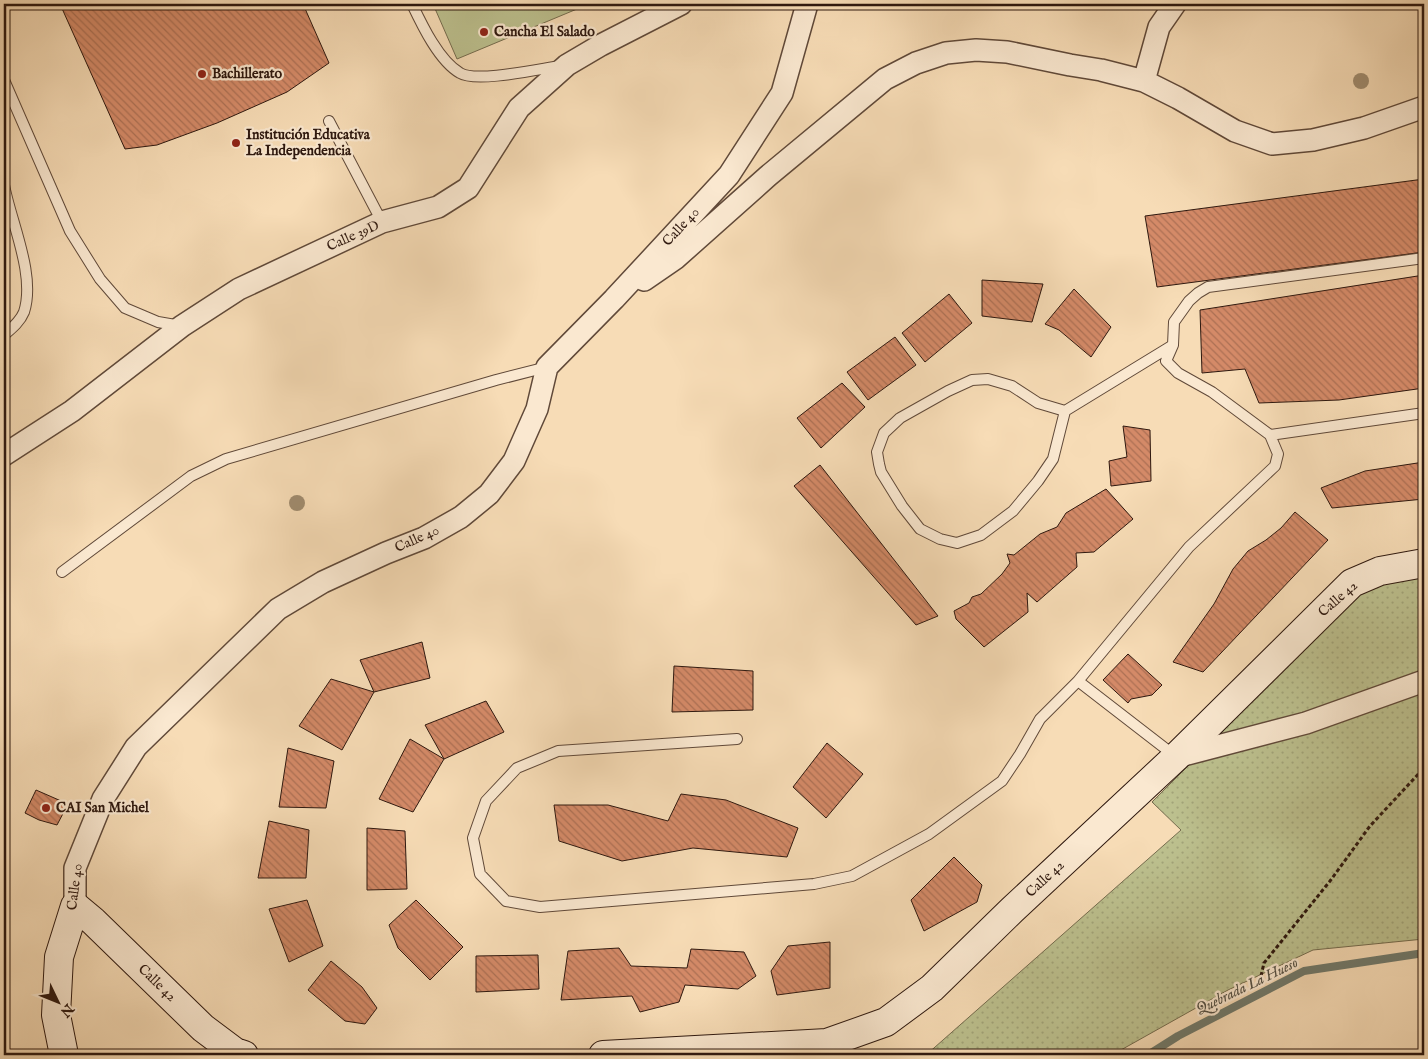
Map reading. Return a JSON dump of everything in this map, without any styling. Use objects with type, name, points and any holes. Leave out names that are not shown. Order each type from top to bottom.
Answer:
[{"type":"street","name":"Calle 39D","points":[[4,455],[72,411],[182,326],[239,289],[382,222],[438,207],[468,188],[519,108],[567,65],[601,45],[681,4]]},
{"type":"street","name":"Calle 40","points":[[64,1055],[56,1015],[59,956],[75,906],[75,868],[103,800],[136,747],[278,608],[324,582],[386,553],[424,538],[462,517],[489,494],[514,461],[537,409],[548,367],[729,175],[782,93],[807,4]]},
{"type":"street","points":[[1144,81],[1159,27],[1175,4]]},
{"type":"street","points":[[614,299],[676,258],[768,176],[885,78],[916,63],[946,53],[976,50],[1006,52],[1070,66],[1101,70],[1144,81],[1178,98],[1234,131],[1272,144],[1313,140],[1364,128],[1424,107]]},
{"type":"street","name":"Calle 42","points":[[603,1055],[826,1043],[886,1022],[932,988],[1012,910],[1176,757],[1352,583],[1380,571],[1424,562]]},
{"type":"street","points":[[1176,757],[1306,723],[1424,680]]},
{"type":"street","name":"Calle 42","points":[[75,906],[94,920],[203,1028],[235,1052],[244,1055]]},
{"type":"lane","points":[[412,4],[422,24],[446,61],[461,74],[482,78],[567,65]]},
{"type":"lane","points":[[4,80],[70,231],[100,280],[126,308],[158,322],[182,326]]},
{"type":"lane","points":[[329,120],[382,222]]},
{"type":"lane","points":[[4,185],[24,261],[27,291],[24,312],[16,324],[4,335]]},
{"type":"lane","points":[[737,739],[558,751],[518,768],[486,801],[473,838],[480,874],[506,901],[540,907],[814,884],[852,876],[929,834],[1002,781],[1040,719],[1078,681],[1189,547],[1275,466],[1278,454],[1270,436],[1212,392],[1178,373],[1166,361],[1173,345],[1174,322],[1189,301],[1208,287],[1424,258]]},
{"type":"lane","points":[[1065,411],[1038,403],[1012,386],[988,379],[972,380],[948,390],[900,418],[884,433],[877,452],[879,464],[902,506],[920,529],[940,540],[957,543],[981,535],[1013,511],[1038,481],[1053,459],[1065,411],[1173,345]]},
{"type":"lane","points":[[62,572],[191,476],[226,459],[496,380],[548,367]]},
{"type":"lane","points":[[1270,436],[1424,413]]},
{"type":"lane","points":[[1078,681],[1176,757]]},
{"type":"path","points":[[1261,976],[1264,963],[1330,881],[1370,826],[1424,768]]},
{"type":"green space","name":"Cancha El Salado","points":[[433,4],[589,4],[457,59]]},
{"type":"green space","points":[[1424,572],[1424,939],[1313,950],[1228,990],[1112,1055],[926,1055],[1181,830],[1152,802],[1374,580]]},
{"type":"building","name":"Bachillerato","points":[[60,4],[303,4],[329,63],[287,92],[217,123],[157,145],[125,149]]},
{"type":"building","points":[[1424,179],[1424,252],[1157,287],[1145,216]]},
{"type":"building","points":[[1424,275],[1424,388],[1339,400],[1259,403],[1245,369],[1202,373],[1200,310]]},
{"type":"building","points":[[982,280],[1043,284],[1032,322],[982,316]]},
{"type":"building","points":[[1074,289],[1111,327],[1091,357],[1059,330],[1045,324]]},
{"type":"building","points":[[949,294],[972,323],[925,362],[902,333]]},
{"type":"building","points":[[895,337],[916,365],[868,400],[847,372]]},
{"type":"building","points":[[842,383],[865,407],[821,448],[797,418]]},
{"type":"building","points":[[1123,426],[1150,430],[1151,481],[1111,486],[1109,461],[1127,457]]},
{"type":"building","points":[[1424,462],[1424,499],[1332,508],[1321,488],[1365,471]]},
{"type":"building","points":[[820,465],[938,616],[916,625],[794,486]]},
{"type":"building","points":[[1106,489],[1133,519],[1094,552],[1076,553],[1077,567],[1037,602],[1027,593],[1028,612],[984,647],[956,619],[954,611],[969,603],[972,597],[981,594],[1002,574],[1010,563],[1007,554],[1014,555],[1040,534],[1057,527],[1066,513]]},
{"type":"building","points":[[1295,512],[1328,540],[1203,672],[1173,662],[1214,604],[1233,569],[1248,551],[1281,528]]},
{"type":"building","points":[[422,642],[430,678],[374,692],[360,660]]},
{"type":"building","points":[[1128,654],[1162,685],[1152,695],[1131,699],[1128,703],[1103,680]]},
{"type":"building","points":[[674,666],[753,671],[753,710],[672,712]]},
{"type":"building","points":[[331,679],[374,692],[342,750],[299,726]]},
{"type":"building","points":[[486,701],[504,732],[444,759],[425,725]]},
{"type":"building","points":[[410,739],[444,759],[413,812],[379,799]]},
{"type":"building","points":[[827,743],[863,774],[826,818],[793,787]]},
{"type":"building","points":[[288,748],[334,761],[326,808],[279,807]]},
{"type":"building","name":"CAI San Michel","points":[[36,790],[68,804],[57,825],[39,820],[25,813]]},
{"type":"building","points":[[681,794],[726,800],[798,828],[787,857],[693,848],[622,861],[559,841],[554,805],[608,805],[668,821]]},
{"type":"building","points":[[269,821],[309,830],[306,878],[258,878]]},
{"type":"building","points":[[367,828],[405,831],[407,889],[367,890]]},
{"type":"building","points":[[954,857],[982,885],[977,902],[924,931],[911,900]]},
{"type":"building","points":[[307,900],[323,946],[289,962],[269,909]]},
{"type":"building","points":[[416,900],[463,947],[430,980],[398,948],[389,925]]},
{"type":"building","points":[[830,942],[830,988],[777,995],[771,971],[788,946]]},
{"type":"building","points":[[619,948],[631,966],[687,968],[691,949],[744,952],[756,976],[738,989],[685,985],[679,1002],[640,1012],[632,996],[561,1000],[568,951]]},
{"type":"building","points":[[538,955],[539,989],[476,992],[476,956]]},
{"type":"building","points":[[331,961],[362,987],[377,1008],[365,1024],[345,1021],[308,990]]},
{"type":"waterway","name":"Quebrada La Hueso","points":[[1148,1055],[1178,1036],[1304,971],[1424,953]]},
{"type":"place","name":"Cancha El Salado","points":[[484,32]]},
{"type":"place","name":"Bachillerato","points":[[202,74]]},
{"type":"place","name":"Institución Educativa La Independencia","points":[[236,143]]},
{"type":"place","name":"CAI San Michel","points":[[46,808]]}]
